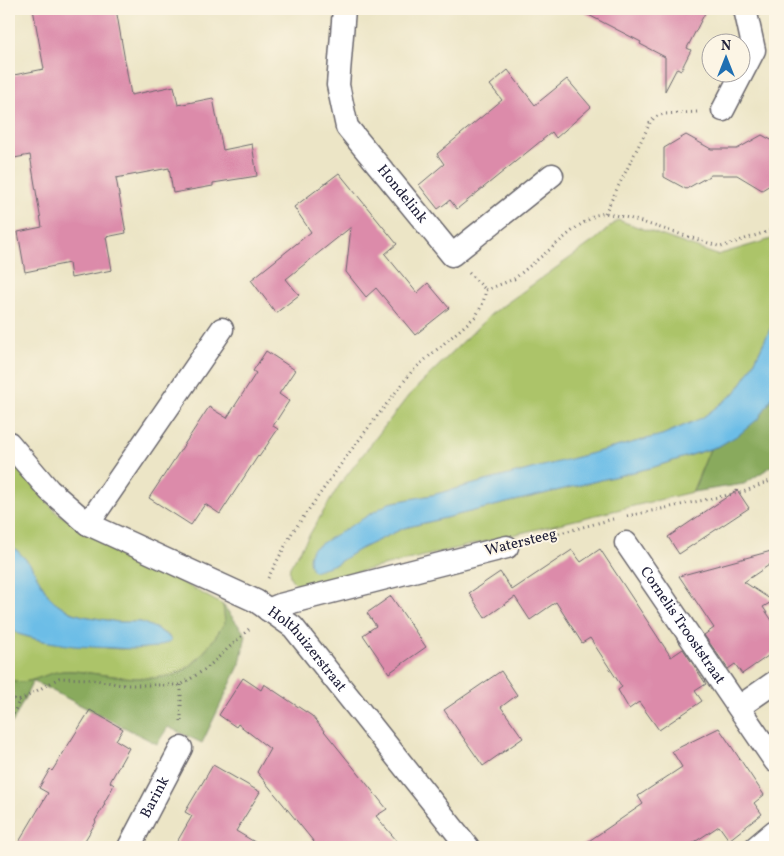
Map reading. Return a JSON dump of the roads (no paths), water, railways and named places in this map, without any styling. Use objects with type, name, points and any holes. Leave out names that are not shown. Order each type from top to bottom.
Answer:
[{"type":"street","name":"Hondelink","points":[[344,9],[338,85],[347,127],[452,255],[552,175]]},
{"type":"street","points":[[723,110],[754,50],[745,9]]},
{"type":"street","points":[[88,524],[222,329]]},
{"type":"street","name":"Holthuizerstraat","points":[[9,443],[49,490],[88,524],[262,606],[293,627],[468,847]]},
{"type":"street","name":"Cornelis Trooststraat","points":[[626,543],[775,761]]},
{"type":"street","name":"Watersteeg","points":[[262,606],[280,604],[507,547]]},
{"type":"street","points":[[739,707],[775,682]]},
{"type":"street","name":"Barink","points":[[129,847],[181,748]]},
{"type":"street","points":[[756,847],[775,831]]},
{"type":"water","points":[[775,319],[775,393],[759,418],[740,434],[719,446],[654,467],[404,528],[358,550],[336,564],[313,571],[311,568],[309,560],[312,549],[389,503],[432,495],[662,435],[702,418],[735,393],[751,369]]},
{"type":"water","points":[[9,542],[30,564],[48,595],[70,612],[118,622],[141,622],[157,629],[169,637],[171,641],[157,647],[133,649],[74,646],[43,641],[18,634],[9,626]]}]
